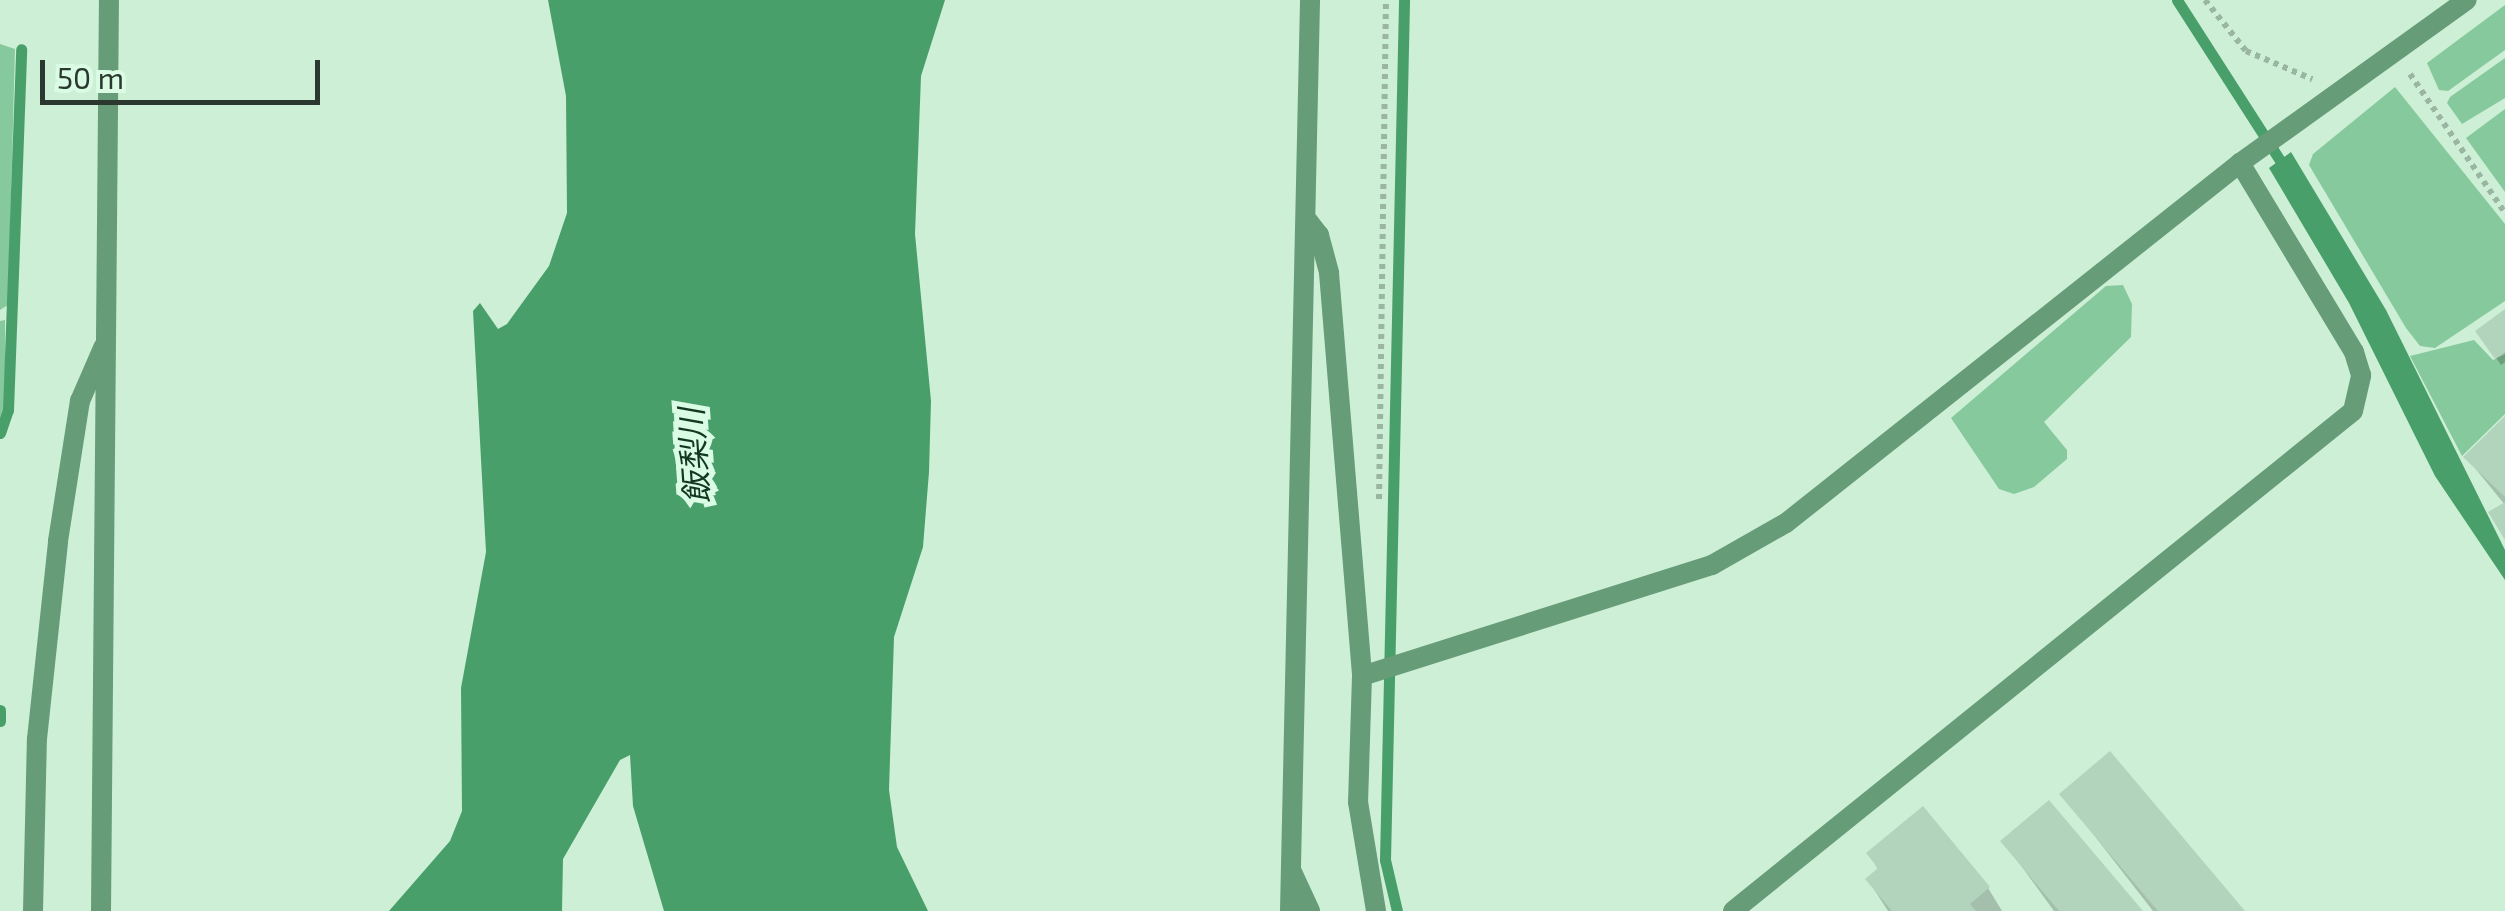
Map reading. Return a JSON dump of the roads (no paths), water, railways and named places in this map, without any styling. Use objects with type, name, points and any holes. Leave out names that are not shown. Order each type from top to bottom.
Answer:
[{"type":"street","points":[[101,911],[109,0]]},
{"type":"street","points":[[1290,911],[1310,0]]},
{"type":"street","points":[[1362,676],[1712,564],[1786,523],[2247,159],[2467,0]]},
{"type":"street","points":[[1734,911],[2353,411],[2361,376],[2354,352],[2247,159]]},
{"type":"street","points":[[1308,221],[1319,235],[1329,273],[1362,676],[1358,802],[1376,911]]},
{"type":"street","points":[[34,911],[37,739],[58,541],[80,401],[107,336]]},
{"type":"street","points":[[1290,866],[1310,911]]},
{"type":"water","name":"飯梨川","points":[[548,0],[945,0],[921,76],[915,234],[931,401],[929,472],[923,547],[894,637],[889,790],[897,847],[928,911],[664,911],[633,806],[630,755],[620,760],[563,859],[562,911],[389,911],[450,841],[462,811],[461,688],[486,552],[473,311],[480,303],[498,329],[507,324],[549,266],[567,213],[566,96]]},
{"type":"water","points":[[2291,152],[2386,310],[2505,550],[2505,580],[2435,476],[2349,303],[2269,168]]},
{"type":"waterway","points":[[1397,911],[1385,860],[1404,0]]},
{"type":"waterway","points":[[2177,0],[2288,173]]},
{"type":"waterway","points":[[0,433],[8,410],[21,49]]},
{"type":"waterway","points":[[0,710],[0,721]]}]
